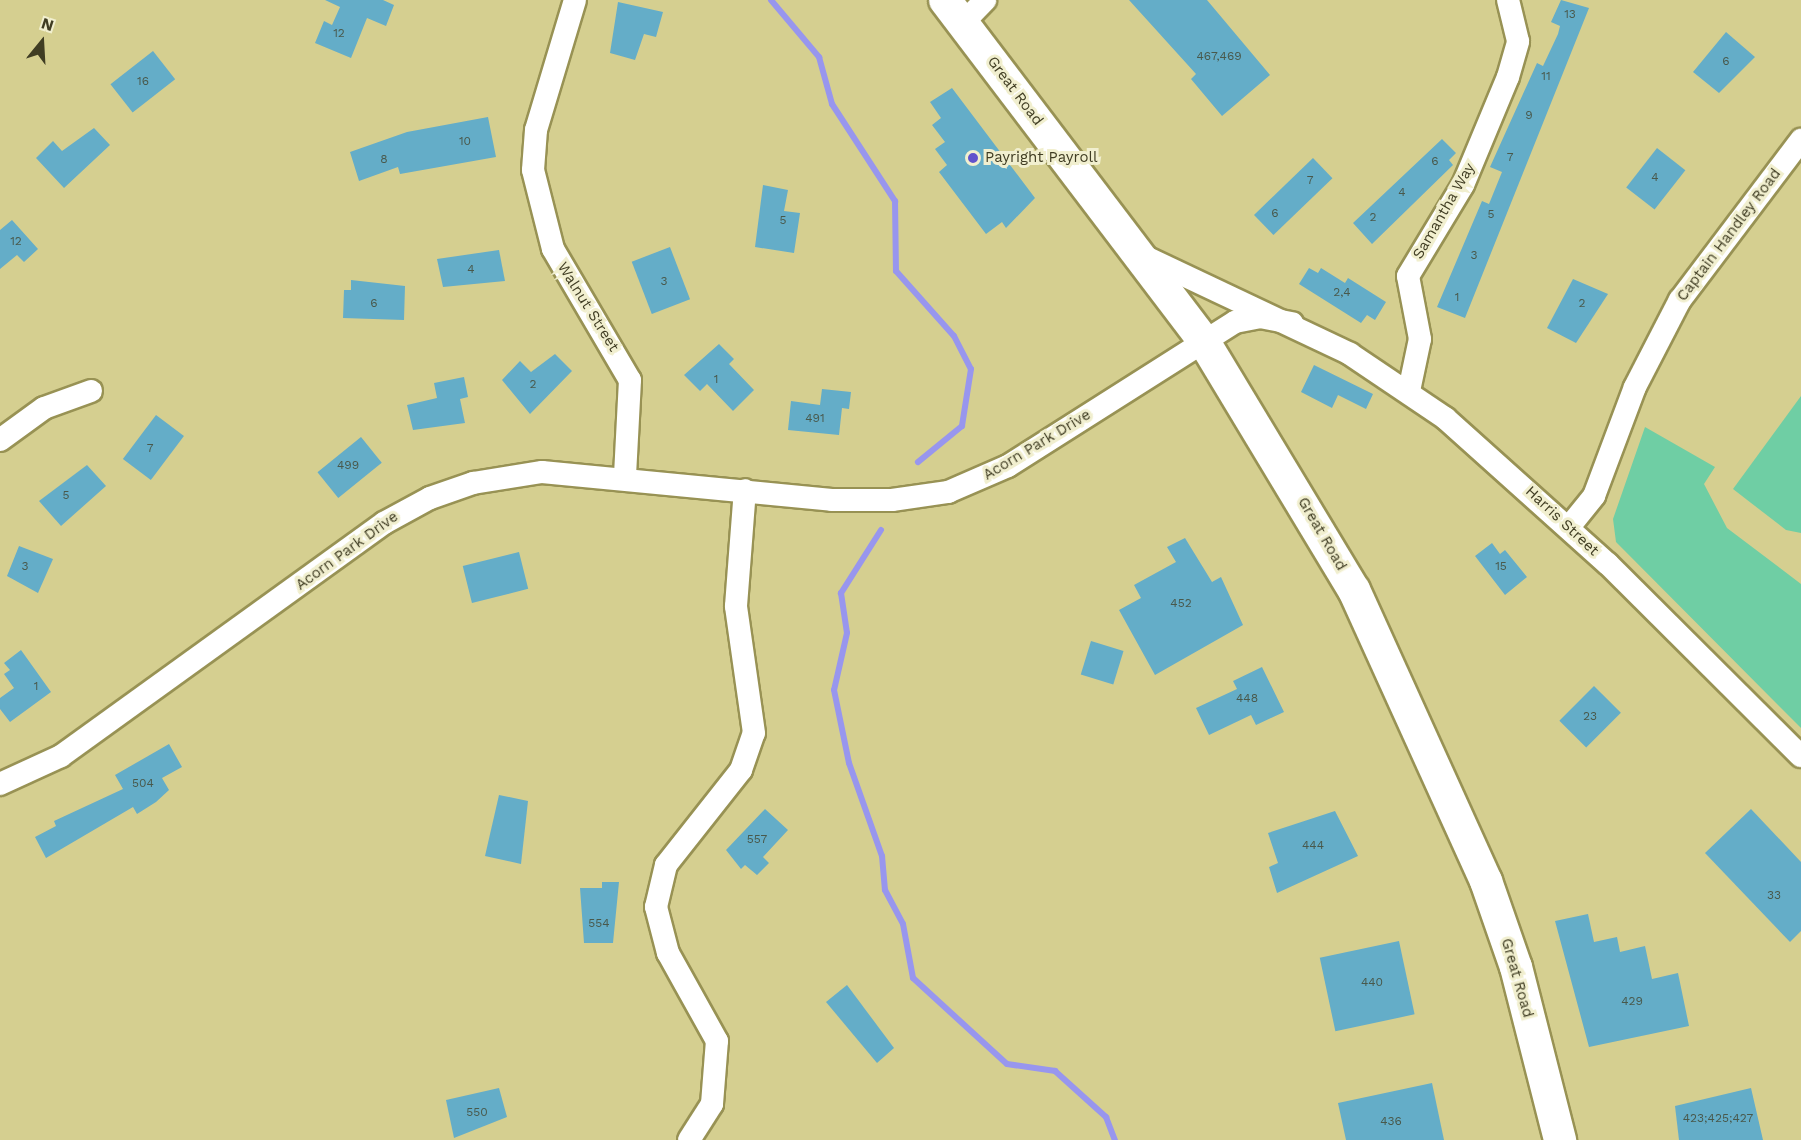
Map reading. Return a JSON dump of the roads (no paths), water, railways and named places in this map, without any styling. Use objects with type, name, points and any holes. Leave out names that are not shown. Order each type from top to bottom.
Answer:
[{"type":"main road","name":"Great Road","points":[[954,12],[1141,255],[1203,340],[1354,590],[1464,821],[1516,967],[1560,1140]]},
{"type":"street","name":"Walnut Street","points":[[575,0],[536,130],[534,170],[553,249],[630,380],[625,476]]},
{"type":"street","points":[[954,12],[985,0]]},
{"type":"street","name":"Samantha Way","points":[[1409,391],[1420,339],[1408,276],[1463,185],[1508,77],[1518,41],[1508,0]]},
{"type":"street","name":"Captain Handley Road","points":[[1569,527],[1594,496],[1635,387],[1680,300],[1801,140]]},
{"type":"street","name":"Harris Street","points":[[1141,255],[1292,323],[1409,391],[1569,527],[1801,756]]},
{"type":"street","name":"Harris Street","points":[[1203,340],[1247,318],[1292,323]]},
{"type":"street","name":"Acorn Park Drive","points":[[0,784],[61,756],[405,509],[473,483],[518,474],[625,476],[861,501],[948,492],[1008,466],[1203,340]]},
{"type":"street","points":[[0,440],[44,408],[91,391]]},
{"type":"street","points":[[689,1140],[712,1104],[717,1041],[668,952],[656,907],[666,865],[741,770],[754,733],[736,606],[745,490]]},
{"type":"waterway","points":[[771,0],[819,57],[832,104],[895,201],[896,271],[954,336],[971,369],[962,426],[918,462]]},
{"type":"waterway","points":[[881,530],[841,593],[847,633],[834,690],[849,763],[882,856],[885,890],[903,924],[913,978],[1007,1064],[1055,1071],[1106,1117],[1115,1140]]},
{"type":"place","name":"Payright Payroll","points":[[973,158]]}]
